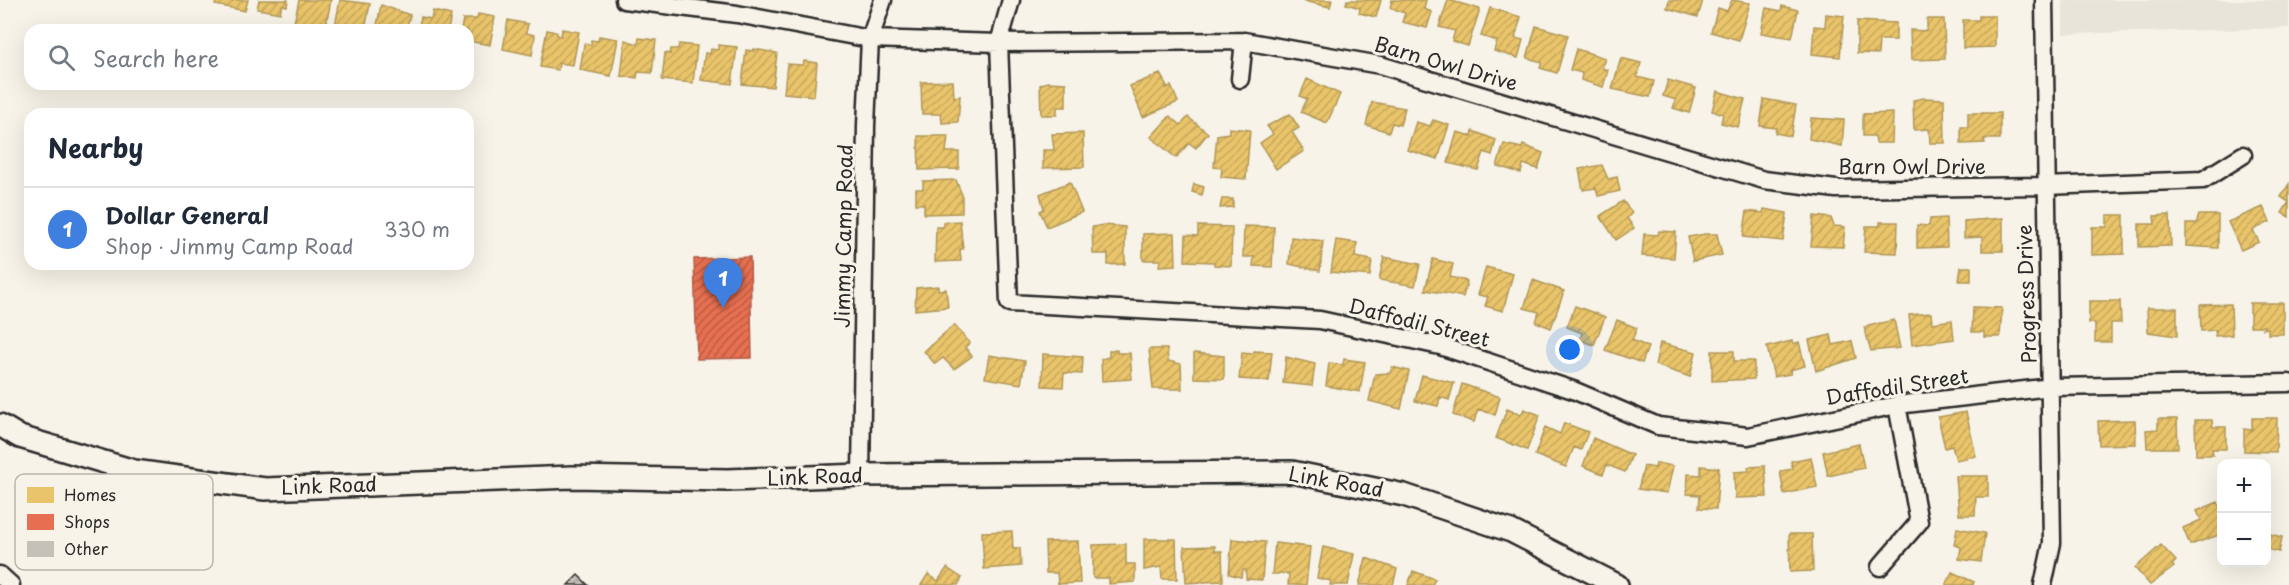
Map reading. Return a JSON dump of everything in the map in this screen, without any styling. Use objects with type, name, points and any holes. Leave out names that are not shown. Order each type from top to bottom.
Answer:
[{"type":"main road","name":"Link Road","points":[[0,425],[20,437],[134,471],[156,474]]},
{"type":"main road","name":"Link Road","points":[[213,482],[266,489],[572,477],[728,480],[861,475],[1292,472],[1404,495],[1511,531],[1617,585]]},
{"type":"street","name":"Barn Owl Drive","points":[[624,0],[722,6],[870,39],[999,43],[1244,41],[1380,65],[1764,180],[1836,189],[2045,186],[2203,180],[2243,155]]},
{"type":"street","name":"Jimmy Camp Road","points":[[861,475],[866,125],[870,39],[883,0]]},
{"type":"street","name":"Daffodil Street","points":[[1011,0],[999,43],[1009,303],[1320,320],[1440,346],[1573,390],[1658,426],[1748,436],[1897,405],[2051,387],[2289,383]]},
{"type":"street","name":"Progress Drive","points":[[2043,585],[2052,543],[2044,0]]},
{"type":"street","points":[[1240,79],[1244,41]]},
{"type":"street","points":[[1880,567],[1919,522],[1897,405]]},
{"type":"street","points":[[0,575],[11,585]]},
{"type":"shaded area","points":[[2063,0],[2289,0],[2289,28],[2063,34]]},
{"type":"building: Homes","points":[[216,0],[248,0],[245,11],[215,5]]},
{"type":"building: Homes","points":[[259,0],[288,0],[287,6],[282,5],[280,13],[257,9]]},
{"type":"building: Homes","points":[[299,0],[331,0],[326,24],[294,23]]},
{"type":"building: Homes","points":[[340,0],[370,4],[366,24],[335,24]]},
{"type":"building: Homes","points":[[1299,0],[1332,0],[1330,7]]},
{"type":"building: Homes","points":[[1347,0],[1381,0],[1376,17],[1359,13],[1360,8],[1346,4]]},
{"type":"building: Homes","points":[[1392,0],[1426,0],[1424,9],[1432,12],[1427,28],[1402,22],[1405,13],[1390,8]]},
{"type":"building: Homes","points":[[1448,0],[1480,9],[1468,46],[1452,41],[1455,31],[1439,27]]},
{"type":"building: Homes","points":[[1669,0],[1703,0],[1698,17],[1667,8]]},
{"type":"building: Homes","points":[[1732,0],[1750,3],[1739,40],[1711,32],[1718,8],[1727,11]]},
{"type":"building: Homes","points":[[381,5],[410,15],[408,24],[377,24]]},
{"type":"building: Homes","points":[[1782,6],[1798,10],[1792,38],[1761,33],[1766,8],[1781,11]]},
{"type":"building: Homes","points":[[1490,8],[1521,17],[1515,38],[1523,40],[1518,58],[1494,51],[1497,41],[1481,36]]},
{"type":"building: Homes","points":[[433,11],[451,15],[449,24],[419,24],[421,17],[431,19]]},
{"type":"building: Homes","points":[[478,14],[495,17],[490,45],[474,42],[474,24],[462,24],[463,19],[477,19]]},
{"type":"building: Homes","points":[[1826,14],[1844,16],[1840,57],[1812,54],[1814,26],[1825,27]]},
{"type":"building: Homes","points":[[1979,16],[1995,16],[1995,47],[1963,48],[1963,20],[1979,20]]},
{"type":"building: Homes","points":[[1927,19],[1944,19],[1945,59],[1911,60],[1910,30],[1927,31]]},
{"type":"building: Homes","points":[[508,20],[528,24],[526,33],[535,35],[532,55],[503,49]]},
{"type":"building: Homes","points":[[1857,21],[1896,23],[1896,40],[1879,40],[1878,54],[1857,53]]},
{"type":"building: Homes","points":[[1536,26],[1568,35],[1557,73],[1540,68],[1542,62],[1527,58]]},
{"type":"building: Homes","points":[[562,29],[579,32],[573,65],[559,63],[558,70],[540,67],[547,30],[557,32],[557,35],[561,36]]},
{"type":"building: Homes","points":[[599,36],[618,39],[611,76],[580,70],[584,44],[591,45],[591,40],[598,41]]},
{"type":"building: Homes","points":[[639,38],[656,40],[652,73],[638,72],[637,78],[621,76],[625,40],[638,44]]},
{"type":"building: Homes","points":[[679,44],[697,46],[693,83],[662,80],[665,53],[670,54],[671,49],[678,49]]},
{"type":"building: Homes","points":[[718,45],[737,47],[732,84],[701,80],[705,53],[710,54],[711,49],[718,50]]},
{"type":"building: Homes","points":[[754,49],[777,53],[773,87],[742,84],[746,50],[754,51]]},
{"type":"building: Homes","points":[[1576,49],[1605,58],[1602,68],[1608,70],[1603,87],[1581,80],[1582,73],[1570,70]]},
{"type":"building: Homes","points":[[1621,58],[1641,63],[1637,77],[1654,81],[1650,97],[1612,89]]},
{"type":"building: Homes","points":[[804,61],[817,63],[814,96],[784,93],[787,64],[803,65]]},
{"type":"building: Homes","points":[[1160,74],[1166,88],[1171,86],[1178,102],[1143,117],[1130,86]]},
{"type":"building: Homes","points":[[1307,79],[1340,94],[1327,123],[1301,112],[1307,99],[1300,96]]},
{"type":"building: Homes","points":[[1668,80],[1696,88],[1689,113],[1673,108],[1676,100],[1663,96]]},
{"type":"building: Homes","points":[[953,81],[954,97],[960,96],[958,122],[942,123],[941,114],[922,114],[921,82]]},
{"type":"building: Homes","points":[[1047,82],[1066,83],[1066,107],[1057,107],[1057,115],[1041,115],[1040,85]]},
{"type":"building: Homes","points":[[1717,91],[1745,99],[1738,127],[1721,123],[1723,114],[1712,111]]},
{"type":"building: Homes","points":[[1764,99],[1796,105],[1791,136],[1775,133],[1776,128],[1760,126]]},
{"type":"building: Homes","points":[[1944,99],[1945,143],[1930,143],[1929,129],[1914,130],[1913,100]]},
{"type":"building: Homes","points":[[1372,102],[1405,108],[1400,125],[1392,123],[1389,132],[1366,125]]},
{"type":"building: Homes","points":[[1893,113],[1892,143],[1876,143],[1875,136],[1863,136],[1863,114]]},
{"type":"building: Homes","points":[[1968,113],[2000,113],[2000,139],[1984,139],[1985,143],[1961,144],[1961,127],[1968,127]]},
{"type":"building: Homes","points":[[1290,114],[1299,128],[1292,132],[1304,151],[1276,169],[1260,143],[1273,134],[1267,126]]},
{"type":"building: Homes","points":[[1170,116],[1181,125],[1188,117],[1208,133],[1196,148],[1189,143],[1176,158],[1151,137]]},
{"type":"building: Homes","points":[[1811,118],[1844,120],[1842,146],[1809,139]]},
{"type":"building: Homes","points":[[1433,120],[1449,125],[1438,159],[1407,150],[1416,122],[1430,126]]},
{"type":"building: Homes","points":[[1229,128],[1250,130],[1246,179],[1221,177],[1222,168],[1214,167],[1217,135],[1229,133]]},
{"type":"building: Homes","points":[[1473,131],[1496,140],[1492,155],[1484,152],[1478,170],[1448,163],[1457,132],[1472,136]]},
{"type":"building: Homes","points":[[1083,133],[1084,167],[1043,168],[1043,150],[1054,150],[1052,134]]},
{"type":"building: Homes","points":[[918,136],[948,136],[946,152],[959,152],[959,169],[919,170]]},
{"type":"building: Homes","points":[[1504,144],[1522,148],[1523,145],[1543,153],[1538,169],[1523,164],[1521,173],[1497,166]]},
{"type":"building: Homes","points":[[1602,165],[1608,179],[1617,177],[1620,191],[1598,196],[1596,188],[1583,190],[1579,169]]},
{"type":"building: Homes","points":[[956,180],[962,195],[962,213],[924,214],[924,204],[916,204],[916,189],[923,189],[923,181]]},
{"type":"building: Homes","points":[[1070,182],[1082,212],[1047,227],[1040,211],[1044,209],[1040,194]]},
{"type":"building: Homes","points":[[1194,184],[1204,187],[1202,195],[1192,192]]},
{"type":"building: Homes","points":[[2289,184],[2289,202],[2281,197]]},
{"type":"building: Homes","points":[[1222,199],[1233,199],[1233,207],[1220,208]]},
{"type":"building: Homes","points":[[1623,201],[1632,213],[1627,218],[1634,228],[1616,240],[1600,216]]},
{"type":"building: Homes","points":[[2289,202],[2289,217],[2282,213]]},
{"type":"building: Homes","points":[[2263,207],[2270,222],[2253,230],[2259,242],[2241,250],[2228,222]]},
{"type":"building: Homes","points":[[1764,209],[1787,213],[1783,241],[1743,237],[1747,211],[1763,213]]},
{"type":"building: Homes","points":[[2107,215],[2124,215],[2124,254],[2092,255],[2092,227],[2107,227]]},
{"type":"building: Homes","points":[[2170,215],[2171,246],[2139,247],[2139,224],[2155,224],[2154,216]]},
{"type":"building: Homes","points":[[2199,215],[2218,215],[2218,248],[2186,246],[2186,224],[2196,224]]},
{"type":"building: Homes","points":[[1814,216],[1831,218],[1834,226],[1845,227],[1843,247],[1811,246]]},
{"type":"building: Homes","points":[[1946,218],[1947,247],[1917,248],[1917,225],[1929,226],[1930,219]]},
{"type":"building: Homes","points":[[2003,218],[2003,251],[1982,251],[1982,237],[1964,238],[1964,221]]},
{"type":"building: Homes","points":[[960,221],[963,249],[960,249],[961,261],[935,262],[936,227],[943,227],[943,222]]},
{"type":"building: Homes","points":[[1880,222],[1898,222],[1897,253],[1864,252],[1866,226],[1880,226]]},
{"type":"building: Homes","points":[[1103,225],[1125,227],[1125,264],[1108,265],[1108,254],[1093,254],[1092,227]]},
{"type":"building: Homes","points":[[1198,226],[1232,227],[1231,266],[1214,265],[1214,262],[1185,261],[1186,235],[1198,236]]},
{"type":"building: Homes","points":[[1244,226],[1274,227],[1272,267],[1253,266],[1254,257],[1243,257]]},
{"type":"building: Homes","points":[[1659,231],[1676,232],[1674,258],[1642,256],[1644,234],[1658,235]]},
{"type":"building: Homes","points":[[1175,233],[1176,265],[1159,266],[1160,260],[1143,260],[1143,234]]},
{"type":"building: Homes","points":[[1717,234],[1722,255],[1693,261],[1688,237]]},
{"type":"building: Homes","points":[[1291,237],[1323,241],[1320,271],[1289,264]]},
{"type":"building: Homes","points":[[1336,240],[1357,243],[1355,257],[1372,260],[1370,276],[1331,272]]},
{"type":"building: Homes","points":[[1384,257],[1420,264],[1415,286],[1379,280]]},
{"type":"building: Homes","points":[[1433,259],[1453,264],[1450,277],[1467,281],[1463,297],[1425,290]]},
{"type":"building: Homes","points":[[1486,267],[1513,274],[1503,311],[1485,306],[1488,297],[1478,295]]},
{"type":"building: Homes","points":[[1961,267],[1971,267],[1971,281],[1959,281]]},
{"type":"building: Homes","points":[[1533,280],[1564,291],[1551,328],[1536,322],[1539,312],[1524,308]]},
{"type":"building: Homes","points":[[938,286],[938,290],[946,289],[948,307],[915,310],[916,288]]},
{"type":"building: Homes","points":[[2089,301],[2120,301],[2121,323],[2111,323],[2111,342],[2095,342],[2095,323],[2089,323]]},
{"type":"building: Homes","points":[[2250,303],[2283,303],[2283,334],[2268,334],[2268,328],[2263,329],[2264,326],[2250,326]]},
{"type":"building: Homes","points":[[2231,304],[2232,335],[2215,336],[2216,330],[2201,331],[2200,305]]},
{"type":"building: Homes","points":[[1575,306],[1605,317],[1594,345],[1580,340],[1582,333],[1567,327]]},
{"type":"building: Homes","points":[[1973,307],[2002,308],[2000,337],[1984,337],[1984,332],[1972,332]]},
{"type":"building: Homes","points":[[2147,308],[2177,308],[2177,336],[2148,332]]},
{"type":"building: Homes","points":[[1931,313],[1932,323],[1952,320],[1954,339],[1912,345],[1909,315]]},
{"type":"building: Homes","points":[[1617,320],[1637,328],[1632,340],[1648,347],[1642,363],[1605,350]]},
{"type":"building: Homes","points":[[1894,320],[1900,348],[1871,351],[1864,327]]},
{"type":"building: Homes","points":[[954,325],[970,343],[965,347],[972,356],[954,369],[943,358],[935,364],[924,351]]},
{"type":"building: Homes","points":[[1831,335],[1833,345],[1852,341],[1856,358],[1816,371],[1809,340]]},
{"type":"building: Homes","points":[[1792,341],[1793,344],[1799,342],[1805,366],[1790,370],[1791,374],[1774,377],[1767,347]]},
{"type":"building: Homes","points":[[1660,343],[1696,352],[1690,377],[1655,365]]},
{"type":"building: Homes","points":[[1149,349],[1167,349],[1168,361],[1181,364],[1182,389],[1153,389]]},
{"type":"building: Homes","points":[[1117,350],[1117,353],[1130,353],[1132,379],[1102,381],[1101,359],[1109,357],[1109,351]]},
{"type":"building: Homes","points":[[1254,351],[1272,352],[1269,381],[1239,379],[1242,353],[1253,354]]},
{"type":"building: Homes","points":[[1712,351],[1734,351],[1734,361],[1754,361],[1754,379],[1712,381]]},
{"type":"building: Homes","points":[[1194,353],[1224,356],[1224,379],[1194,378]]},
{"type":"building: Homes","points":[[1043,354],[1083,357],[1082,374],[1064,373],[1063,387],[1042,386]]},
{"type":"building: Homes","points":[[989,355],[1025,361],[1021,384],[985,378]]},
{"type":"building: Homes","points":[[1286,357],[1315,364],[1312,386],[1283,383]]},
{"type":"building: Homes","points":[[1344,359],[1365,362],[1360,392],[1326,386],[1329,363],[1343,365]]},
{"type":"building: Homes","points":[[1392,367],[1409,371],[1401,409],[1369,401],[1375,374],[1390,373]]},
{"type":"building: Homes","points":[[1422,375],[1454,383],[1449,400],[1440,397],[1438,406],[1415,401]]},
{"type":"building: Homes","points":[[1462,384],[1500,397],[1495,415],[1478,409],[1474,422],[1453,415]]},
{"type":"building: Homes","points":[[1507,409],[1521,415],[1524,409],[1540,415],[1527,450],[1496,438]]},
{"type":"building: Homes","points":[[1966,412],[1976,456],[1956,460],[1952,446],[1945,448],[1938,417]]},
{"type":"building: Homes","points":[[2252,418],[2277,418],[2276,452],[2244,451],[2244,429],[2252,430]]},
{"type":"building: Homes","points":[[2158,419],[2177,419],[2178,448],[2147,448],[2146,430],[2158,429]]},
{"type":"building: Homes","points":[[2135,420],[2136,444],[2099,445],[2098,421]]},
{"type":"building: Homes","points":[[2195,420],[2212,420],[2213,427],[2226,427],[2226,449],[2212,449],[2213,455],[2196,455]]},
{"type":"building: Homes","points":[[1564,423],[1588,432],[1581,450],[1574,447],[1566,467],[1535,455],[1545,427],[1560,434]]},
{"type":"building: Homes","points":[[1593,438],[1632,455],[1625,472],[1607,465],[1603,474],[1583,466]]},
{"type":"building: Homes","points":[[1859,444],[1864,468],[1828,476],[1823,452]]},
{"type":"building: Homes","points":[[1811,457],[1817,487],[1784,494],[1780,471],[1793,469],[1791,461]]},
{"type":"building: Homes","points":[[1656,463],[1673,466],[1667,493],[1638,489],[1644,466],[1655,468]]},
{"type":"building: Homes","points":[[1701,466],[1719,468],[1716,509],[1699,508],[1700,495],[1687,494],[1688,474],[1701,475]]},
{"type":"building: Homes","points":[[1765,466],[1767,497],[1735,498],[1734,472],[1749,471],[1748,467]]},
{"type":"building: Homes","points":[[1956,476],[1988,476],[1988,497],[1976,497],[1975,515],[1959,515]]},
{"type":"building: Homes","points":[[2217,502],[2217,536],[2190,545],[2183,528],[2201,520],[2197,511]]},
{"type":"building: Homes","points":[[1957,528],[1985,533],[1981,562],[1959,559],[1961,547],[1954,545]]},
{"type":"building: Homes","points":[[1012,531],[1013,549],[1020,548],[1021,566],[984,569],[982,532]]},
{"type":"building: Homes","points":[[1789,534],[1812,534],[1813,571],[1790,572]]},
{"type":"building: Homes","points":[[2271,534],[2282,537],[2279,552],[2271,550]]},
{"type":"building: Homes","points":[[1144,539],[1176,539],[1177,579],[1162,579],[1161,567],[1144,570]]},
{"type":"building: Homes","points":[[1232,539],[1265,542],[1262,580],[1246,579],[1246,570],[1243,570],[1241,577],[1229,574]]},
{"type":"building: Homes","points":[[1078,541],[1080,583],[1058,584],[1057,573],[1046,573],[1045,542]]},
{"type":"building: Homes","points":[[1275,543],[1310,547],[1306,585],[1288,585],[1289,574],[1272,574]]},
{"type":"building: Homes","points":[[1126,544],[1126,564],[1135,564],[1135,582],[1109,584],[1109,578],[1093,578],[1093,545]]},
{"type":"building: Homes","points":[[2161,545],[2176,561],[2172,565],[2174,567],[2150,585],[2135,568]]},
{"type":"building: Homes","points":[[1215,546],[1215,551],[1222,551],[1223,581],[1186,583],[1184,547]]},
{"type":"building: Homes","points":[[1323,547],[1354,554],[1348,585],[1330,585],[1331,581],[1317,578]]},
{"type":"building: Homes","points":[[1366,558],[1397,569],[1393,585],[1359,585]]},
{"type":"building: Homes","points":[[947,568],[962,578],[958,585],[921,585],[928,574],[938,581]]},
{"type":"building: Homes","points":[[1413,571],[1435,579],[1432,585],[1408,585]]},
{"type":"building: Homes","points":[[1952,572],[1974,582],[1973,585],[1946,585]]},
{"type":"building: Shops","points":[[750,257],[752,358],[697,359],[694,259]]},
{"type":"building: Other","points":[[578,575],[588,585],[568,585]]},
{"type":"place","name":"Dollar General","points":[[723,308]]}]
